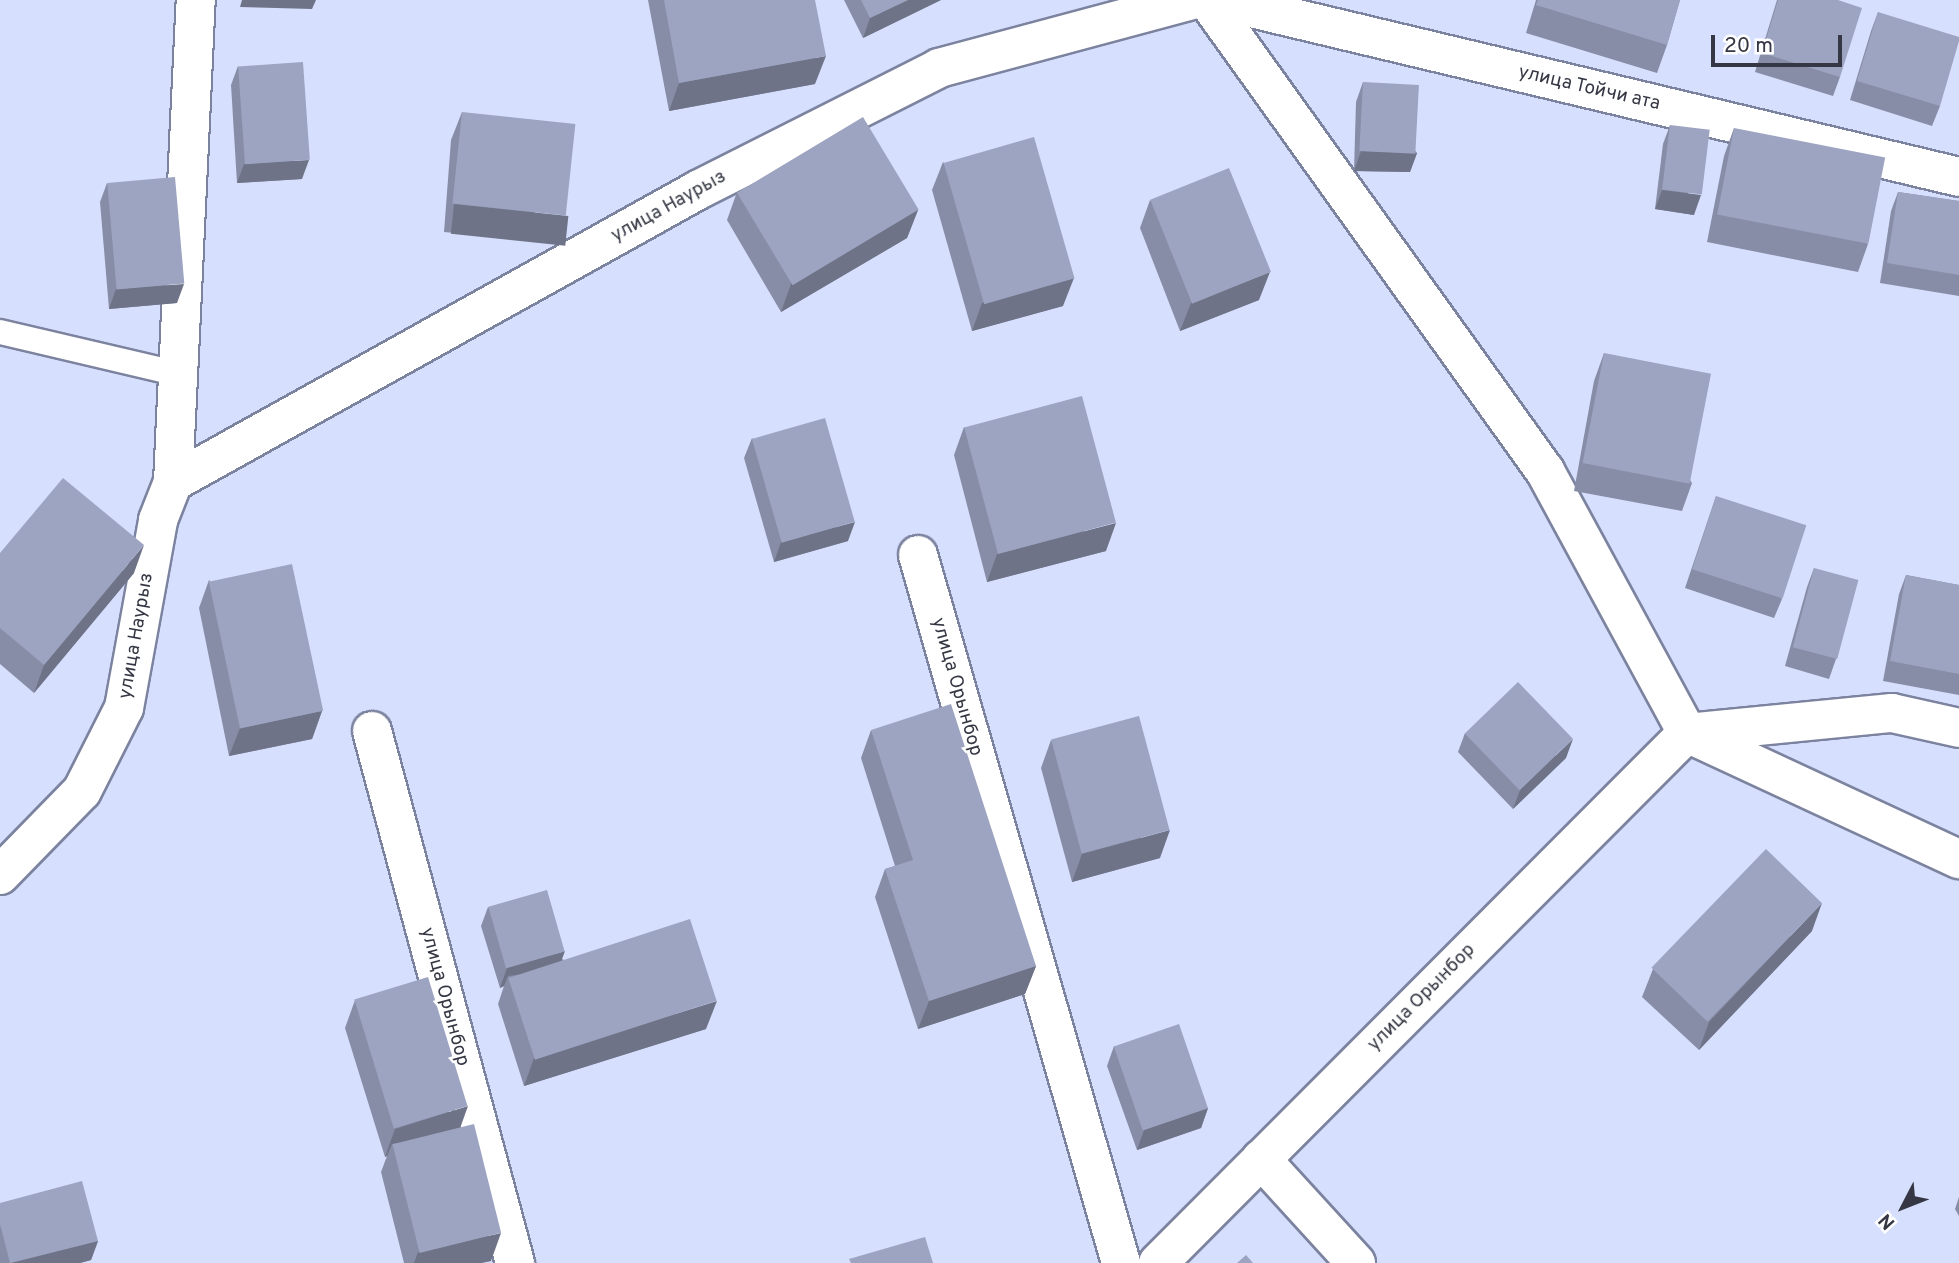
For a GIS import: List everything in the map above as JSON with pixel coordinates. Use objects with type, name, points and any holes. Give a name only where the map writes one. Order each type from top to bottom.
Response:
[{"type":"street","name":"улица Наурыз","points":[[0,876],[82,791],[124,708],[158,520],[173,482],[196,0]]},
{"type":"street","name":"улица Наурыз","points":[[173,482],[698,190],[939,68],[1193,0]]},
{"type":"street","points":[[1207,0],[1545,471],[1686,733],[1959,859]]},
{"type":"street","name":"улица Тойчи ата","points":[[1218,0],[1959,177]]},
{"type":"street","name":"улица Орынбор","points":[[918,555],[1121,1263]]},
{"type":"street","points":[[1686,733],[1892,713],[1959,728]]},
{"type":"street","name":"улица Орынбор","points":[[372,731],[515,1263]]},
{"type":"street","name":"улица Орынбор","points":[[1158,1263],[1686,733]]},
{"type":"street","points":[[1261,1159],[1356,1263]]},
{"type":"lane","points":[[0,332],[179,374]]},
{"type":"building","points":[[664,0],[815,0],[826,56],[679,83]]},
{"type":"building","points":[[861,0],[908,0],[870,18]]},
{"type":"building","points":[[1538,0],[1680,0],[1667,45],[1536,5]]},
{"type":"building","points":[[1778,0],[1838,0],[1862,8],[1840,77],[1762,53]]},
{"type":"building","points":[[1878,12],[1959,37],[1940,106],[1857,81]]},
{"type":"building","points":[[303,62],[310,160],[245,164],[238,67]]},
{"type":"building","points":[[1363,82],[1419,85],[1415,154],[1359,151]]},
{"type":"building","points":[[462,112],[575,124],[566,215],[452,203]]},
{"type":"building","points":[[863,117],[919,210],[793,285],[737,193]]},
{"type":"building","points":[[1670,125],[1710,130],[1702,194],[1662,190]]},
{"type":"building","points":[[1734,128],[1885,157],[1868,244],[1717,214]]},
{"type":"building","points":[[1034,137],[1075,278],[984,304],[944,163]]},
{"type":"building","points":[[1229,168],[1271,272],[1192,304],[1150,200]]},
{"type":"building","points":[[175,177],[184,284],[117,290],[107,183]]},
{"type":"building","points":[[1898,192],[1959,201],[1959,275],[1887,263]]},
{"type":"building","points":[[1604,353],[1711,374],[1690,484],[1583,463]]},
{"type":"building","points":[[1082,396],[1116,523],[998,554],[964,428]]},
{"type":"building","points":[[825,418],[855,522],[782,543],[752,439]]},
{"type":"building","points":[[63,478],[144,545],[44,665],[0,628],[0,553]]},
{"type":"building","points":[[1716,496],[1806,525],[1783,599],[1692,569]]},
{"type":"building","points":[[292,564],[323,711],[240,728],[209,582]]},
{"type":"building","points":[[1814,568],[1858,580],[1837,659],[1793,647]]},
{"type":"building","points":[[1906,575],[1959,585],[1959,674],[1890,661]]},
{"type":"building","points":[[1518,682],[1573,739],[1520,790],[1465,733]]},
{"type":"building","points":[[951,704],[1036,966],[929,1001],[885,869],[913,860],[871,730]]},
{"type":"building","points":[[1139,716],[1170,830],[1082,854],[1051,740]]},
{"type":"building","points":[[1766,849],[1822,903],[1707,1022],[1651,968]]},
{"type":"building","points":[[547,890],[565,952],[506,968],[488,907]]},
{"type":"building","points":[[690,919],[717,1001],[535,1060],[508,978]]},
{"type":"building","points":[[428,977],[467,1106],[394,1129],[354,1000]]},
{"type":"building","points":[[1179,1024],[1208,1108],[1143,1131],[1114,1046]]},
{"type":"building","points":[[474,1124],[501,1233],[420,1253],[392,1144]]},
{"type":"building","points":[[82,1181],[98,1241],[10,1263],[0,1224],[0,1203]]},
{"type":"building","points":[[925,1237],[933,1263],[851,1263],[849,1259]]},
{"type":"building","points":[[1246,1255],[1253,1263],[1237,1263]]}]
